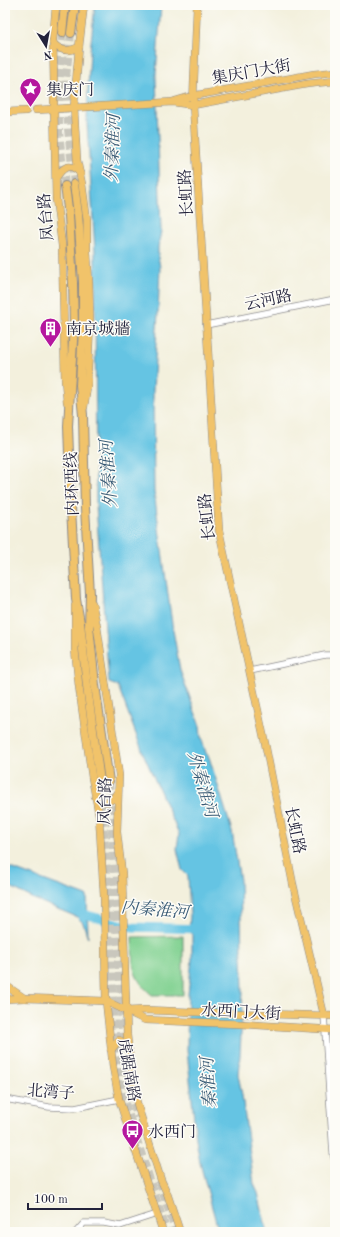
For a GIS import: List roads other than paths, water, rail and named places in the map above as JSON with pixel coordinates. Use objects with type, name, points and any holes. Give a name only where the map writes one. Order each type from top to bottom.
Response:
[{"type":"highway","points":[[62,33],[65,5]]},
{"type":"highway","points":[[71,33],[75,5]]},
{"type":"highway","name":"内环西线","points":[[74,184],[78,214],[83,282],[83,328],[80,385],[90,594],[89,627],[95,685],[109,781]]},
{"type":"highway","name":"内环西线","points":[[65,186],[72,247],[74,324],[68,426],[76,599],[100,781]]},
{"type":"main road","name":"凤台路","points":[[56,5],[53,43],[56,199],[62,246],[65,381],[68,426]]},
{"type":"main road","points":[[82,415],[87,388],[90,325],[87,220],[77,160],[74,107],[84,5]]},
{"type":"main road","name":"长虹路","points":[[197,5],[192,96],[219,530],[267,750],[293,884],[324,1015]]},
{"type":"main road","points":[[53,43],[63,51],[71,51],[79,47]]},
{"type":"main road","name":"集庆门大街","points":[[171,102],[192,96],[314,74],[335,72]]},
{"type":"main road","name":"集庆门大街","points":[[36,110],[171,102],[193,105],[307,84],[335,81]]},
{"type":"main road","points":[[5,112],[26,111]]},
{"type":"main road","points":[[56,178],[65,168],[70,167],[76,169],[80,173]]},
{"type":"main road","name":"凤台路","points":[[90,594],[97,626],[119,775],[117,832],[122,874],[126,1011]]},
{"type":"main road","name":"凤台路","points":[[76,599],[74,623],[76,658],[92,778],[99,815],[104,897],[106,1001]]},
{"type":"main road","points":[[95,796],[99,800],[108,802],[114,799],[119,790]]},
{"type":"main road","points":[[5,985],[24,998]]},
{"type":"main road","points":[[5,999],[24,998],[106,1001],[126,1011]]},
{"type":"main road","name":"虎踞南路","points":[[106,1001],[111,1050],[119,1099],[130,1137],[163,1232]]},
{"type":"main road","name":"水西门大街","points":[[126,1011],[145,1010],[335,1016]]},
{"type":"main road","name":"水西门大街","points":[[126,1011],[145,1020],[335,1030]]},
{"type":"main road","name":"虎踞南路","points":[[126,1011],[126,1034],[133,1087],[161,1180],[180,1232]]},
{"type":"main road","points":[[111,1050],[119,1040],[128,1048]]},
{"type":"street","name":"云河路","points":[[206,325],[335,299]]},
{"type":"street","points":[[250,671],[325,655],[335,655]]},
{"type":"street","points":[[324,1015],[333,1153],[335,1162]]},
{"type":"street","name":"北湾子","points":[[5,1099],[49,1107],[75,1108],[119,1099]]},
{"type":"street","points":[[76,1232],[84,1223],[104,1223],[120,1226],[157,1214]]},
{"type":"water","points":[[95,5],[161,5],[156,75],[161,231],[158,247],[160,267],[153,390],[154,492],[172,624],[180,670],[200,726],[201,737],[206,753],[209,757],[232,831],[240,880],[243,991],[238,1074],[254,1184],[258,1193],[267,1232],[219,1232],[216,1222],[200,1163],[196,1139],[187,1050],[188,994],[192,959],[192,929],[189,929],[190,916],[188,876],[182,870],[177,849],[179,834],[143,753],[118,686],[109,683],[96,506],[95,251],[87,123],[90,51]]},
{"type":"water","points":[[5,866],[87,896],[88,938],[83,923],[77,917],[34,899],[5,884]]},
{"type":"waterway","name":"内秦淮河","points":[[77,908],[87,915],[132,927],[204,929]]},
{"type":"tunnel","points":[[62,33],[59,132],[65,186]]},
{"type":"tunnel","points":[[71,33],[66,77],[68,129],[74,184]]},
{"type":"tunnel","points":[[100,781],[109,898],[114,1025],[122,1094],[167,1232]]},
{"type":"tunnel","points":[[109,781],[122,1028],[129,1090],[138,1117]]},
{"type":"tunnel","points":[[159,1181],[176,1232]]},
{"type":"place","name":"集庆门","points":[[31,108]]},
{"type":"place","name":"南京城牆","points":[[50,348]]},
{"type":"place","name":"水西门","points":[[132,1150]]},
{"type":"water label","name":"外秦淮河","points":[[112,148]]},
{"type":"water label","name":"外秦淮河","points":[[108,474]]},
{"type":"water label","name":"外秦淮河","points":[[203,784]]},
{"type":"water label","name":"秦淮河","points":[[208,1083]]}]
